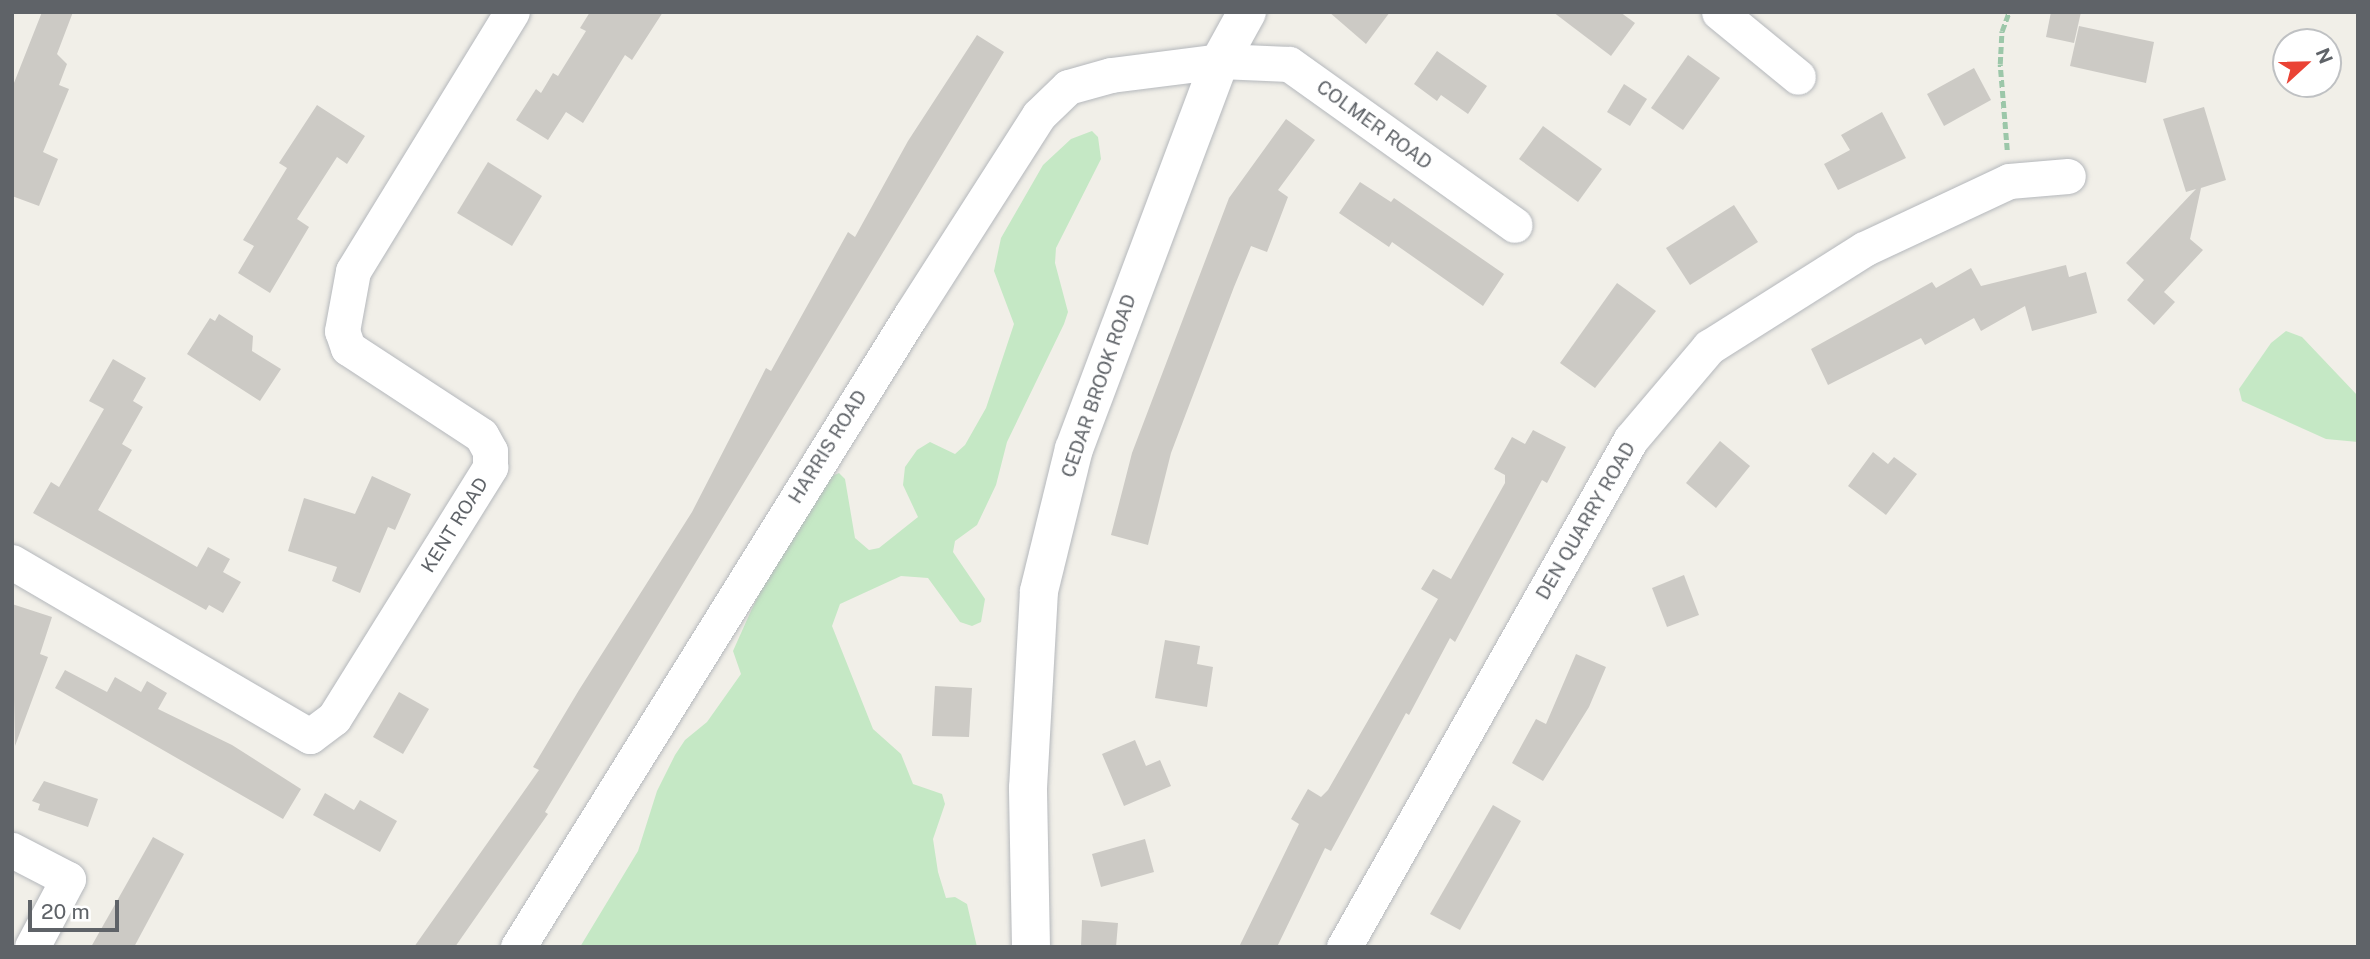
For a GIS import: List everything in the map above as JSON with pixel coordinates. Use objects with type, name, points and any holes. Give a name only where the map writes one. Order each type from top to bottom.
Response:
[{"type":"street","name":"KENT ROAD","points":[[12,562],[310,736],[334,718],[490,467],[490,451],[481,435],[348,348],[342,331],[353,271],[512,12]]},
{"type":"street","name":"CEDAR BROOK ROAD","points":[[1031,947],[1028,788],[1039,591],[1073,449],[1220,61],[1247,12]]},
{"type":"street","points":[[1719,12],[1798,77]]},
{"type":"street","name":"COLMER ROAD","points":[[1220,61],[1289,64],[1514,225]]},
{"type":"street","name":"HARRIS ROAD","points":[[518,947],[691,664],[1039,115],[1068,87],[1090,79],[1220,61]]},
{"type":"street","name":"DEN QUARRY ROAD","points":[[1343,947],[1631,439],[1709,347],[1864,249],[2009,181],[2068,176]]},
{"type":"street","points":[[12,850],[68,879],[32,947]]},
{"type":"path","points":[[2009,12],[2002,31],[2000,64],[2009,181]]},
{"type":"green space","points":[[1092,131],[1098,137],[1101,159],[1056,248],[1055,263],[1068,312],[1064,324],[1007,442],[996,485],[977,525],[955,541],[953,552],[985,599],[981,622],[972,626],[960,622],[928,578],[901,576],[840,604],[832,626],[873,729],[901,754],[913,784],[942,794],[945,804],[933,839],[938,872],[946,898],[955,897],[967,904],[977,947],[580,947],[638,851],[657,791],[675,755],[685,740],[707,722],[741,674],[733,651],[750,613],[782,546],[830,477],[839,473],[845,479],[855,538],[869,550],[879,548],[918,517],[903,485],[905,467],[917,450],[930,442],[955,454],[965,445],[986,408],[1014,324],[994,271],[1001,238],[1043,165],[1071,139]]},
{"type":"green space","points":[[2286,331],[2302,337],[2358,396],[2358,442],[2326,439],[2242,401],[2239,389],[2271,343]]},
{"type":"building","points":[[42,12],[73,12],[57,54],[67,64],[59,85],[69,89],[43,152],[58,159],[39,206],[12,196],[12,88]]},
{"type":"building","points":[[590,12],[663,12],[632,60],[625,55],[583,123],[566,112],[548,140],[516,120],[536,89],[541,93],[553,73],[558,76],[586,31],[580,28]]},
{"type":"building","points":[[1329,12],[1390,12],[1366,44]]},
{"type":"building","points":[[1553,12],[1620,12],[1635,23],[1611,56]]},
{"type":"building","points":[[2051,12],[2081,12],[2074,43],[2046,37]]},
{"type":"building","points":[[2079,26],[2154,42],[2146,83],[2070,66]]},
{"type":"building","points":[[977,35],[1004,52],[545,812],[548,814],[455,947],[414,947],[539,770],[533,767],[692,512],[766,368],[771,371],[848,232],[855,237],[908,141]]},
{"type":"building","points":[[1437,51],[1487,86],[1468,114],[1441,95],[1437,101],[1414,84]]},
{"type":"building","points":[[1688,55],[1720,78],[1683,130],[1651,108]]},
{"type":"building","points":[[1974,68],[1991,100],[1944,126],[1927,94]]},
{"type":"building","points":[[1624,84],[1647,99],[1630,126],[1607,112]]},
{"type":"building","points":[[317,105],[365,136],[347,164],[337,157],[297,219],[309,227],[270,293],[238,273],[254,246],[243,240],[287,168],[279,163]]},
{"type":"building","points":[[2204,107],[2226,180],[2201,188],[2190,239],[2203,250],[2164,292],[2175,302],[2154,325],[2127,300],[2144,280],[2126,263],[2196,189],[2186,192],[2163,119]]},
{"type":"building","points":[[1882,112],[1906,158],[1838,190],[1824,164],[1850,150],[1841,135]]},
{"type":"building","points":[[1286,119],[1315,140],[1278,190],[1288,197],[1267,252],[1251,246],[1234,287],[1171,453],[1148,545],[1111,535],[1132,453],[1229,198]]},
{"type":"building","points":[[1543,126],[1602,169],[1578,202],[1519,159]]},
{"type":"building","points":[[488,162],[542,196],[512,246],[457,213]]},
{"type":"building","points":[[1360,182],[1391,202],[1394,198],[1504,274],[1483,306],[1392,242],[1389,247],[1339,213]]},
{"type":"building","points":[[1734,205],[1758,242],[1690,285],[1666,248]]},
{"type":"building","points":[[2066,265],[2069,277],[2086,272],[2097,313],[2032,331],[2025,306],[1981,331],[1974,318],[1925,345],[1921,338],[1828,385],[1811,349],[1932,282],[1936,288],[1971,268],[1981,286]]},
{"type":"building","points":[[1617,283],[1656,311],[1595,388],[1560,363]]},
{"type":"building","points":[[219,314],[253,336],[252,351],[281,369],[260,401],[187,354],[210,318],[215,321]]},
{"type":"building","points":[[113,359],[146,378],[133,401],[143,407],[122,444],[132,450],[98,510],[197,567],[208,547],[230,559],[223,572],[241,582],[223,613],[209,605],[206,610],[33,513],[51,482],[59,487],[104,409],[89,401]]},
{"type":"building","points":[[1533,430],[1566,447],[1547,483],[1542,480],[1455,642],[1450,638],[1331,851],[1325,848],[1277,947],[1239,947],[1299,824],[1291,819],[1308,789],[1321,797],[1328,790],[1438,599],[1421,589],[1433,569],[1451,579],[1505,483],[1505,475],[1494,469],[1512,437],[1525,444]]},
{"type":"building","points":[[1720,441],[1750,466],[1716,508],[1686,483]]},
{"type":"building","points":[[1873,452],[1888,464],[1894,457],[1917,474],[1886,515],[1848,486]]},
{"type":"building","points":[[372,476],[411,494],[395,530],[388,527],[360,593],[332,581],[337,567],[288,551],[304,498],[355,514]]},
{"type":"building","points":[[1684,575],[1699,615],[1667,627],[1652,588]]},
{"type":"building","points":[[12,604],[52,617],[40,654],[48,657],[15,746]]},
{"type":"building","points":[[1165,640],[1200,646],[1197,664],[1213,667],[1207,707],[1155,698]]},
{"type":"building","points":[[1576,654],[1606,667],[1589,707],[1543,781],[1512,763],[1536,719],[1546,724]]},
{"type":"building","points":[[65,670],[107,692],[115,677],[141,692],[147,681],[167,693],[158,709],[232,745],[301,789],[283,819],[55,688]]},
{"type":"building","points":[[935,686],[972,688],[969,737],[932,736]]},
{"type":"building","points":[[399,692],[429,709],[403,754],[373,737]]},
{"type":"building","points":[[1135,740],[1146,766],[1160,760],[1171,786],[1124,806],[1102,754]]},
{"type":"building","points":[[44,781],[98,799],[88,827],[38,810],[40,804],[32,801]]},
{"type":"building","points":[[325,793],[354,810],[360,800],[397,821],[380,852],[313,815]]},
{"type":"building","points":[[1493,805],[1521,821],[1460,930],[1430,914]]},
{"type":"building","points":[[153,837],[184,854],[134,947],[91,947]]},
{"type":"building","points":[[1145,839],[1154,872],[1101,887],[1092,854]]},
{"type":"building","points":[[1082,920],[1118,923],[1116,947],[1081,947]]}]
